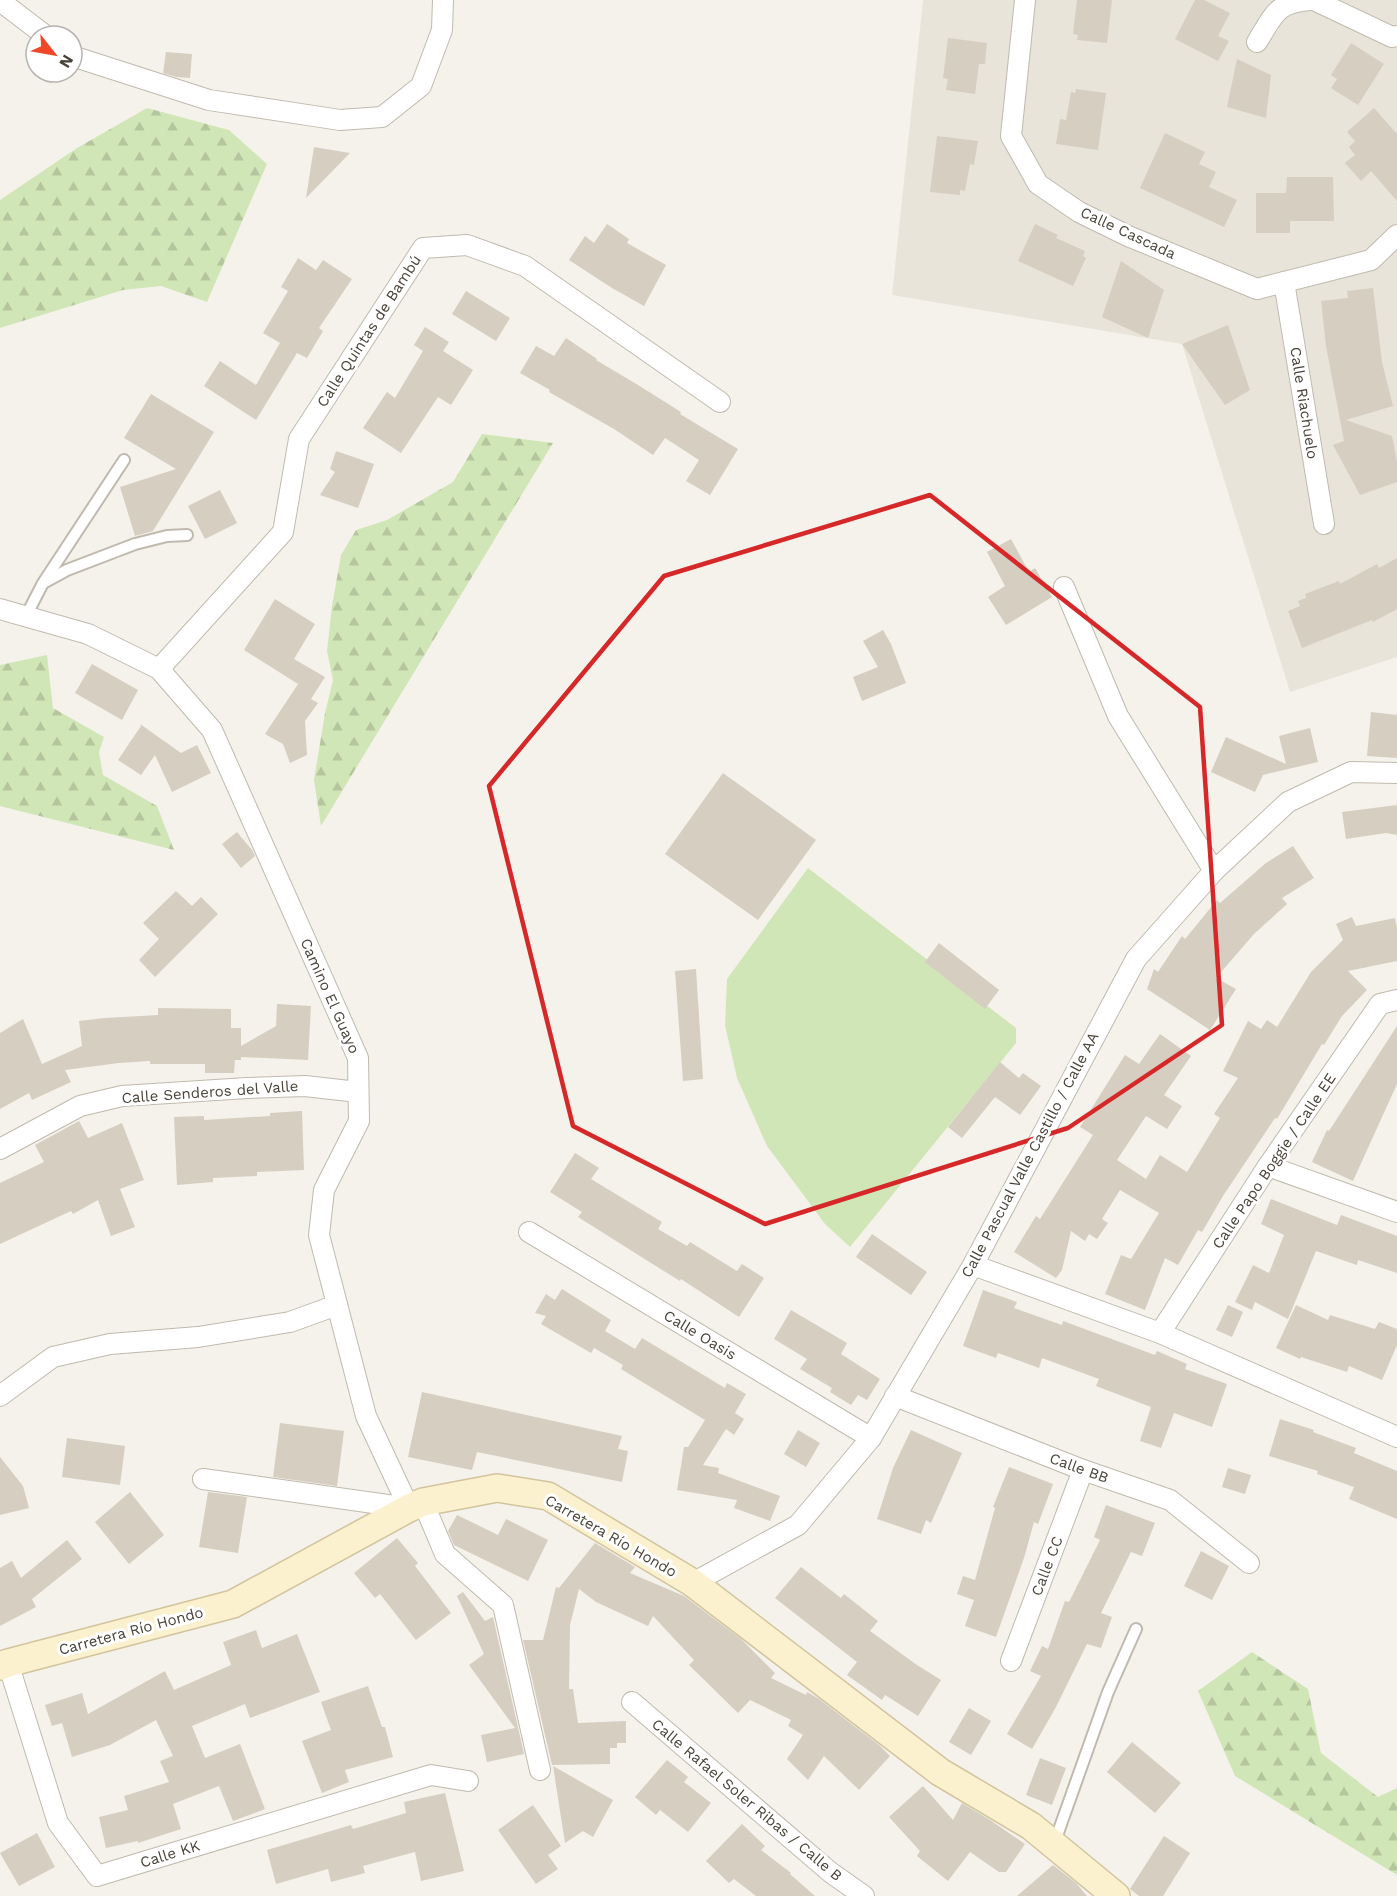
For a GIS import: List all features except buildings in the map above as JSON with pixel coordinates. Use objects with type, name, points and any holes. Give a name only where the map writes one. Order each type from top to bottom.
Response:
[{"type":"street","points":[[84,60],[209,100],[340,120],[382,117],[421,86],[442,30],[443,0]]},
{"type":"street","name":"Calle Cascada","points":[[1025,0],[1011,136],[1038,184],[1079,212],[1128,236],[1257,289],[1371,260],[1397,236]]},
{"type":"street","points":[[1257,42],[1277,10],[1294,1],[1312,0],[1392,37],[1397,36]]},
{"type":"street","points":[[0,2],[30,24]]},
{"type":"street","name":"Calle Quintas de Bambú","points":[[159,669],[283,532],[299,439],[423,248],[467,244],[525,267],[720,402]]},
{"type":"street","name":"Calle Riachuelo","points":[[1284,282],[1324,524]]},
{"type":"street","points":[[1064,587],[1118,716],[1214,871]]},
{"type":"street","name":"Camino El Guayo","points":[[0,609],[88,634],[159,669],[212,730],[358,1058],[359,1120],[324,1190],[319,1235],[366,1416],[445,1554],[503,1605],[540,1770]]},
{"type":"street","name":"Calle Pascual Valle Castillo / Calle AA","points":[[693,1583],[798,1525],[871,1438],[973,1264],[1136,959],[1214,871],[1288,802],[1351,772],[1397,773]]},
{"type":"street","name":"Calle Papo Boggie / Calle EE","points":[[1160,1333],[1268,1166],[1380,1005],[1397,1000]]},
{"type":"street","name":"Calle Senderos del Valle","points":[[0,1149],[80,1106],[122,1096],[305,1086],[358,1092]]},
{"type":"street","points":[[1268,1166],[1397,1212]]},
{"type":"street","name":"Calle Oasis","points":[[529,1232],[871,1438]]},
{"type":"street","points":[[973,1264],[1160,1333],[1397,1437]]},
{"type":"street","points":[[0,1396],[53,1357],[110,1344],[198,1337],[290,1322],[338,1305]]},
{"type":"street","name":"Calle BB","points":[[895,1396],[1083,1470],[1170,1500],[1248,1563]]},
{"type":"street","name":"Calle CC","points":[[1011,1661],[1083,1470]]},
{"type":"street","points":[[203,1479],[416,1505]]},
{"type":"street","name":"Carretera Río Hondo","points":[[4,1665],[233,1604],[416,1505],[497,1488],[548,1496],[693,1583],[940,1772],[1031,1826],[1116,1896]]},
{"type":"street","name":"Calle KK","points":[[4,1665],[58,1823],[97,1876],[431,1775],[468,1780]]},
{"type":"street","name":"Calle Rafael Soler Ribas / Calle B","points":[[632,1702],[830,1872],[864,1896]]},
{"type":"lane","points":[[26,616],[43,583],[124,460]]},
{"type":"lane","points":[[43,583],[67,570],[135,544],[167,536],[187,535]]},
{"type":"lane","points":[[1054,1845],[1108,1692],[1136,1629]]},
{"type":"highlighted area","points":[[930,495],[1200,707],[1222,1025],[1068,1128],[765,1224],[573,1126],[489,786],[664,576]]},
{"type":"shaded area","points":[[923,0],[1397,0],[1397,657],[1290,692],[1182,344],[892,295]]},
{"type":"green space","points":[[147,108],[229,130],[267,164],[207,302],[161,286],[123,290],[0,328],[0,200],[77,148]]},
{"type":"green space","points":[[482,434],[553,443],[321,826],[314,780],[333,680],[327,651],[341,555],[356,530],[387,520],[453,482]]},
{"type":"green space","points":[[47,655],[53,708],[104,737],[99,752],[103,775],[157,806],[174,850],[0,806],[0,665]]},
{"type":"green space","points":[[808,868],[1016,1028],[1016,1043],[850,1247],[825,1224],[767,1146],[737,1078],[725,1025],[727,979]]},
{"type":"green space","points":[[1252,1652],[1308,1689],[1321,1753],[1378,1797],[1397,1788],[1397,1875],[1235,1776],[1198,1691]]}]
